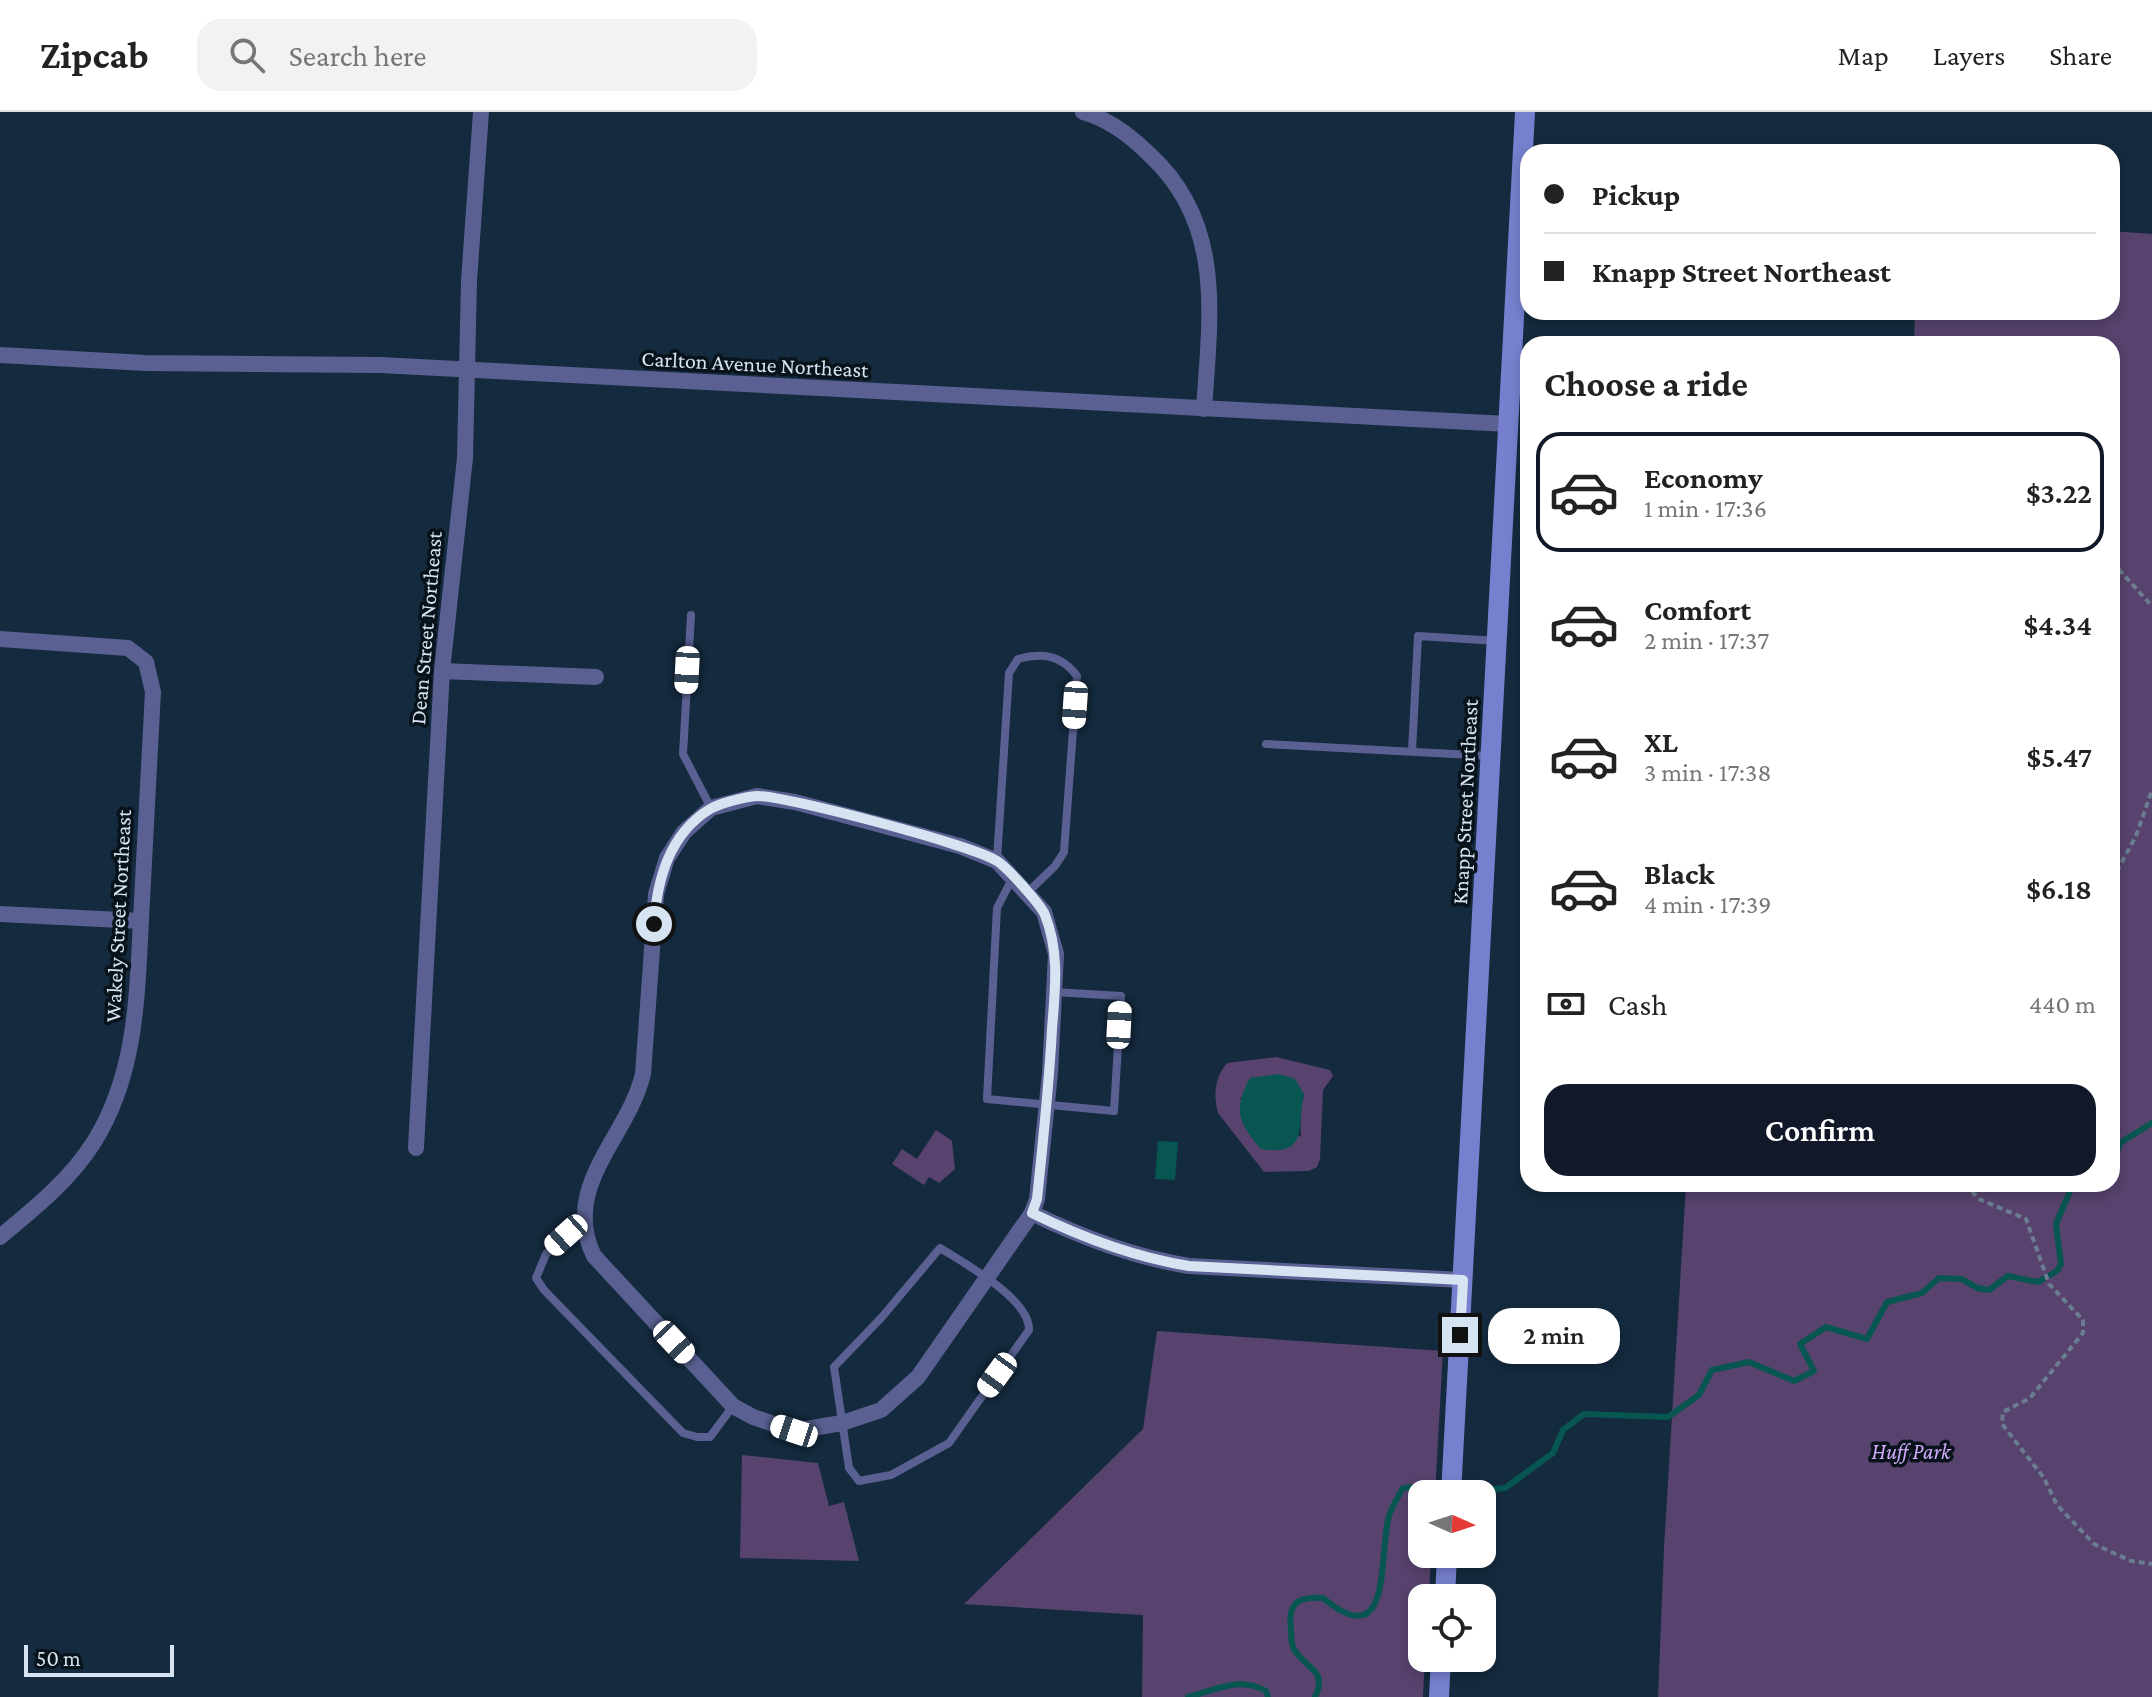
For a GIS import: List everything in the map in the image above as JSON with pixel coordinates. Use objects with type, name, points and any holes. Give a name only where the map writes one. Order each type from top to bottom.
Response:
[{"type":"main road","name":"Knapp Street Northeast","points":[[1524,144],[1525,112]]},
{"type":"main road","name":"Knapp Street Northeast","points":[[1452,1480],[1508,424],[1520,361]]},
{"type":"main road","points":[[1439,1697],[1440,1672]]},
{"type":"street","name":"Dean Street Northeast","points":[[416,1148],[442,671],[465,458],[469,281],[481,112]]},
{"type":"street","points":[[1083,112],[1101,117],[1137,142],[1164,168],[1189,202],[1205,250],[1211,301],[1204,409]]},
{"type":"street","name":"Carlton Avenue Northeast","points":[[0,355],[145,363],[380,365],[1508,424]]},
{"type":"street","name":"Wakely Street Northeast","points":[[0,639],[121,646],[136,652],[150,671],[153,692],[137,1014],[116,1100],[95,1142],[68,1177],[0,1237]]},
{"type":"street","points":[[442,671],[596,677]]},
{"type":"street","points":[[757,796],[795,802],[960,846],[997,861],[1044,912],[1056,954],[1046,1106],[1037,1199],[1032,1213],[918,1377],[881,1410],[842,1423],[794,1431],[753,1417],[733,1406],[594,1256],[585,1237],[590,1187],[598,1161],[626,1120],[638,1096],[643,1074],[656,894],[667,858],[684,832],[711,808],[757,796]]},
{"type":"street","points":[[0,914],[141,921]]},
{"type":"street","points":[[1032,1213],[1085,1239],[1156,1261],[1189,1266],[1463,1280]]},
{"type":"lane","points":[[691,615],[683,754],[711,808]]},
{"type":"lane","points":[[1412,751],[1418,636],[1498,641]]},
{"type":"lane","points":[[997,861],[1009,673],[1018,659],[1044,655],[1069,665],[1077,676],[1075,708],[1064,852],[1055,866],[1027,893]]},
{"type":"lane","points":[[1266,744],[1491,756]]},
{"type":"lane","points":[[1013,878],[997,908],[987,1099],[1114,1111],[1121,996],[1054,992]]},
{"type":"lane","points":[[586,1217],[546,1254],[536,1278],[544,1290],[683,1433],[710,1437],[733,1406]]},
{"type":"lane","points":[[940,1248],[987,1278],[1024,1310],[1029,1330],[949,1443],[891,1475],[859,1481],[849,1468],[834,1367],[882,1317],[940,1248]]},
{"type":"path","points":[[2120,571],[2152,606]]},
{"type":"path","points":[[2120,865],[2136,836],[2152,790]]},
{"type":"path","points":[[1972,1192],[1979,1199],[2026,1219],[2049,1284],[2083,1320],[2083,1333],[2030,1398],[2003,1412],[2002,1424],[2044,1478],[2057,1505],[2094,1544],[2131,1561],[2152,1564]]},
{"type":"green space","name":"Huff Park","points":[[2120,232],[2152,234],[2152,1697],[1658,1697],[1686,1192],[2120,1192],[2120,336],[1914,336],[1915,320],[2120,320]]},
{"type":"green space","points":[[1276,1057],[1330,1070],[1333,1076],[1323,1090],[1317,1167],[1309,1171],[1264,1172],[1218,1113],[1216,1086],[1227,1063]],"holes":[[[1304,1095],[1300,1113],[1301,1137],[1239,1098]]]},
{"type":"green space","points":[[936,1130],[952,1141],[955,1169],[939,1183],[929,1177],[924,1185],[892,1164],[902,1149],[917,1159]]},
{"type":"green space","points":[[1157,1331],[1443,1351],[1436,1480],[1408,1480],[1408,1568],[1430,1568],[1430,1584],[1408,1584],[1408,1672],[1424,1672],[1423,1697],[1142,1697],[1143,1615],[964,1604],[1143,1429]]},
{"type":"green space","points":[[742,1455],[818,1463],[829,1506],[844,1502],[859,1561],[740,1558]]},
{"type":"shaded area","points":[[1279,1074],[1295,1079],[1304,1094],[1298,1137],[1287,1148],[1261,1149],[1243,1123],[1241,1099],[1250,1078]]},
{"type":"shaded area","points":[[1158,1141],[1178,1142],[1175,1180],[1155,1179]]},
{"type":"waterway","points":[[2120,1143],[2152,1123]]},
{"type":"waterway","points":[[1496,1489],[1505,1488],[1553,1453],[1563,1430],[1584,1414],[1668,1417],[1699,1395],[1712,1370],[1749,1362],[1794,1381],[1814,1371],[1800,1344],[1826,1327],[1867,1339],[1887,1302],[1922,1293],[1939,1278],[1962,1279],[1977,1288],[1989,1290],[2008,1276],[2038,1282],[2057,1271],[2061,1264],[2056,1224],[2070,1192]]},
{"type":"waterway","points":[[1315,1697],[1318,1676],[1292,1644],[1292,1608],[1300,1601],[1313,1598],[1323,1598],[1346,1613],[1362,1615],[1372,1608],[1382,1574],[1390,1512],[1403,1488],[1408,1488]]},
{"type":"waterway","points":[[1188,1697],[1237,1684],[1266,1691],[1268,1697]]},
{"type":"route","points":[[654,924],[656,894],[667,858],[684,832],[711,808],[757,796],[795,802],[960,846],[997,861],[1044,912],[1056,954],[1050,1073],[1037,1199],[1032,1213],[1085,1239],[1156,1261],[1224,1270],[1463,1280],[1460,1335]]}]
